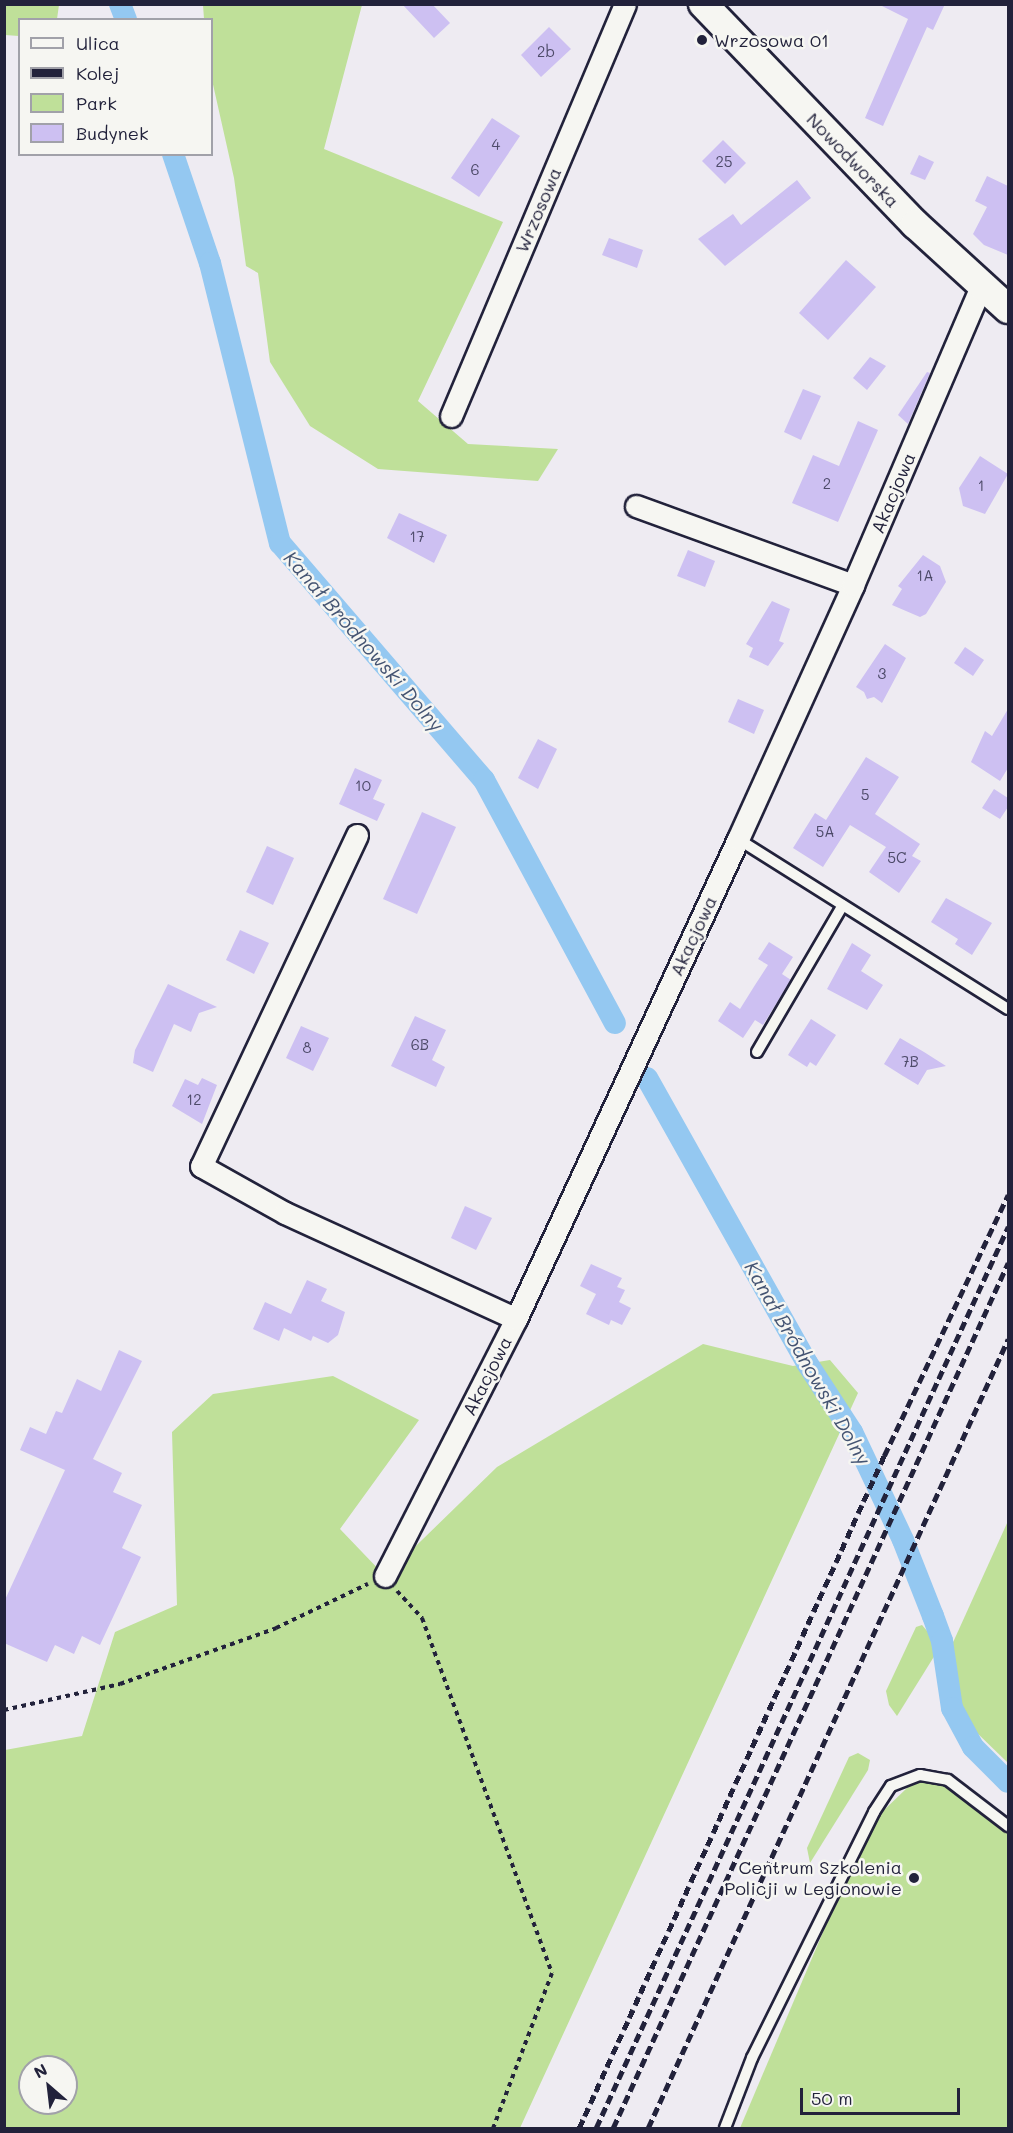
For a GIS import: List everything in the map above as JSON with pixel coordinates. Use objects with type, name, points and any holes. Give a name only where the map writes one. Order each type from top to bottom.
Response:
[{"type":"main road","name":"Nowodworska","points":[[703,4],[915,224],[1008,309]]},
{"type":"street","name":"Wrzosowa","points":[[451,416],[625,4]]},
{"type":"street","name":"Akacjowa","points":[[385,1576],[516,1319],[738,839],[853,585],[981,286]]},
{"type":"street","points":[[636,506],[853,585]]},
{"type":"street","points":[[357,835],[201,1166],[285,1213],[516,1319]]},
{"type":"lane","points":[[738,839],[1008,1009]]},
{"type":"lane","points":[[757,1052],[843,905]]},
{"type":"lane","points":[[725,2128],[753,2058],[874,1812],[891,1786],[920,1775],[948,1779],[1008,1826]]},
{"type":"path","points":[[4,1710],[120,1684],[276,1628],[385,1576],[422,1618],[552,1973],[493,2128]]},
{"type":"green space","points":[[5,4],[59,5],[57,18],[18,18],[18,36],[5,35]]},
{"type":"green space","points":[[203,5],[362,5],[324,149],[503,222],[418,401],[468,444],[558,449],[538,481],[378,469],[310,426],[270,362],[258,273],[246,266],[234,178],[213,84],[213,18],[204,18]]},
{"type":"green space","points":[[703,1344],[793,1366],[830,1360],[858,1393],[520,2128],[5,2128],[5,1750],[82,1736],[115,1632],[177,1605],[172,1432],[213,1394],[333,1376],[419,1420],[340,1529],[385,1576],[497,1467]]},
{"type":"green space","points":[[1008,1521],[1008,1763],[973,1729],[964,1714],[950,1649]]},
{"type":"green space","points":[[922,1625],[934,1639],[935,1655],[897,1716],[889,1705],[886,1691],[916,1627]]},
{"type":"green space","points":[[858,1753],[870,1760],[868,1770],[810,1863],[807,1848],[849,1757]]},
{"type":"green space","name":"Centrum Szkolenia Policji w Legionowie","points":[[926,1780],[939,1781],[1008,1833],[1008,2128],[740,2128],[826,1925],[881,1813],[908,1787]]},
{"type":"building","points":[[402,4],[432,4],[450,23],[434,38]]},
{"type":"building","points":[[878,4],[945,4],[933,30],[927,27],[883,126],[865,118],[908,19]]},
{"type":"building","points":[[549,27],[571,49],[541,77],[521,55]]},
{"type":"building","points":[[492,118],[520,136],[479,197],[451,178]]},
{"type":"building","points":[[723,140],[746,163],[725,184],[702,161]]},
{"type":"building","points":[[919,155],[934,162],[925,180],[910,174]]},
{"type":"building","points":[[987,176],[1008,186],[1008,255],[984,245],[973,234],[987,207],[975,201]]},
{"type":"building","points":[[797,180],[811,198],[725,266],[698,239],[733,214],[741,225]]},
{"type":"building","points":[[609,238],[643,250],[637,268],[602,255]]},
{"type":"building","points":[[846,260],[876,287],[828,340],[799,313]]},
{"type":"building","points":[[870,357],[886,366],[867,390],[853,378]]},
{"type":"building","points":[[927,372],[930,373],[908,424],[898,415]]},
{"type":"building","points":[[803,389],[821,396],[801,440],[784,432]]},
{"type":"building","points":[[858,421],[878,430],[838,522],[792,503],[813,455],[839,466]]},
{"type":"building","points":[[980,456],[1008,474],[985,514],[963,506],[959,488]]},
{"type":"building","points":[[399,513],[447,535],[434,563],[387,538]]},
{"type":"building","points":[[688,550],[715,561],[705,587],[677,576]]},
{"type":"building","points":[[923,555],[940,566],[946,582],[926,614],[920,617],[892,605],[902,589],[898,586]]},
{"type":"building","points":[[772,601],[790,609],[779,641],[784,643],[768,666],[749,657],[753,648],[746,644]]},
{"type":"building","points":[[885,644],[906,658],[882,703],[874,697],[867,699],[864,692],[856,687]]},
{"type":"building","points":[[965,647],[984,660],[973,676],[954,663]]},
{"type":"building","points":[[738,699],[764,710],[754,734],[728,722]]},
{"type":"building","points":[[1008,709],[1008,768],[1000,781],[971,762],[985,731],[992,736]]},
{"type":"building","points":[[538,739],[557,749],[538,789],[518,778]]},
{"type":"building","points":[[866,757],[899,777],[875,814],[920,844],[912,856],[921,861],[899,893],[869,872],[886,847],[850,825],[823,867],[793,848],[815,813],[826,820]]},
{"type":"building","points":[[355,768],[382,780],[373,799],[385,804],[377,821],[339,804]]},
{"type":"building","points":[[994,789],[1008,798],[1008,807],[1000,819],[982,808]]},
{"type":"building","points":[[422,812],[456,827],[417,914],[383,899]]},
{"type":"building","points":[[267,846],[294,858],[273,905],[246,892]]},
{"type":"building","points":[[946,898],[992,923],[972,955],[955,944],[958,939],[931,922]]},
{"type":"building","points":[[240,930],[269,943],[254,974],[226,960]]},
{"type":"building","points":[[769,942],[793,957],[782,974],[791,980],[763,1025],[755,1020],[743,1038],[718,1021],[730,1002],[740,1009],[768,965],[758,959]]},
{"type":"building","points":[[852,943],[871,955],[861,971],[883,985],[867,1010],[827,989]]},
{"type":"building","points":[[168,984],[217,1007],[199,1013],[191,1032],[174,1024],[153,1072],[133,1063],[135,1050]]},
{"type":"building","points":[[415,1016],[446,1030],[432,1060],[445,1067],[436,1087],[391,1066]]},
{"type":"building","points":[[811,1019],[836,1035],[816,1066],[810,1062],[807,1067],[788,1055]]},
{"type":"building","points":[[301,1026],[329,1038],[313,1071],[286,1058]]},
{"type":"building","points":[[900,1038],[946,1066],[927,1070],[918,1085],[903,1076],[884,1064]]},
{"type":"building","points":[[202,1078],[217,1085],[202,1124],[172,1106],[185,1079],[198,1085]]},
{"type":"building","points":[[465,1206],[492,1218],[476,1250],[451,1238]]},
{"type":"building","points":[[591,1264],[622,1278],[617,1287],[625,1290],[619,1302],[631,1308],[622,1325],[611,1320],[609,1325],[586,1314],[596,1294],[580,1286]]},
{"type":"building","points":[[307,1280],[327,1289],[321,1301],[345,1312],[338,1335],[328,1343],[313,1336],[311,1341],[284,1328],[279,1341],[253,1329],[265,1302],[291,1314]]},
{"type":"building","points":[[119,1350],[142,1361],[93,1459],[122,1473],[113,1492],[142,1505],[122,1548],[141,1557],[100,1645],[82,1636],[74,1654],[55,1645],[47,1662],[4,1643],[4,1602],[65,1470],[20,1450],[30,1427],[46,1434],[56,1411],[62,1413],[77,1379],[101,1391]]},
{"type":"waterway","name":"Kanał Bródnowski Dolny","points":[[120,4],[125,18]]},
{"type":"waterway","name":"Kanał Bródnowski Dolny","points":[[174,156],[210,263],[280,543],[484,780],[615,1023]]},
{"type":"waterway","name":"Kanał Bródnowski Dolny","points":[[647,1078],[807,1363],[852,1432],[903,1540],[933,1616],[942,1641],[952,1708],[973,1747],[1008,1782]]},
{"type":"railway","points":[[579,2128],[884,1456],[1008,1195]]},
{"type":"railway","points":[[596,2128],[1008,1227]]},
{"type":"railway","points":[[613,2128],[1008,1263]]},
{"type":"railway","points":[[648,2128],[1008,1339]]},
{"type":"place","name":"Wrzosowa 01","points":[[702,40]]},
{"type":"place","name":"Centrum Szkolenia Policji w Legionowie","points":[[914,1878]]}]
